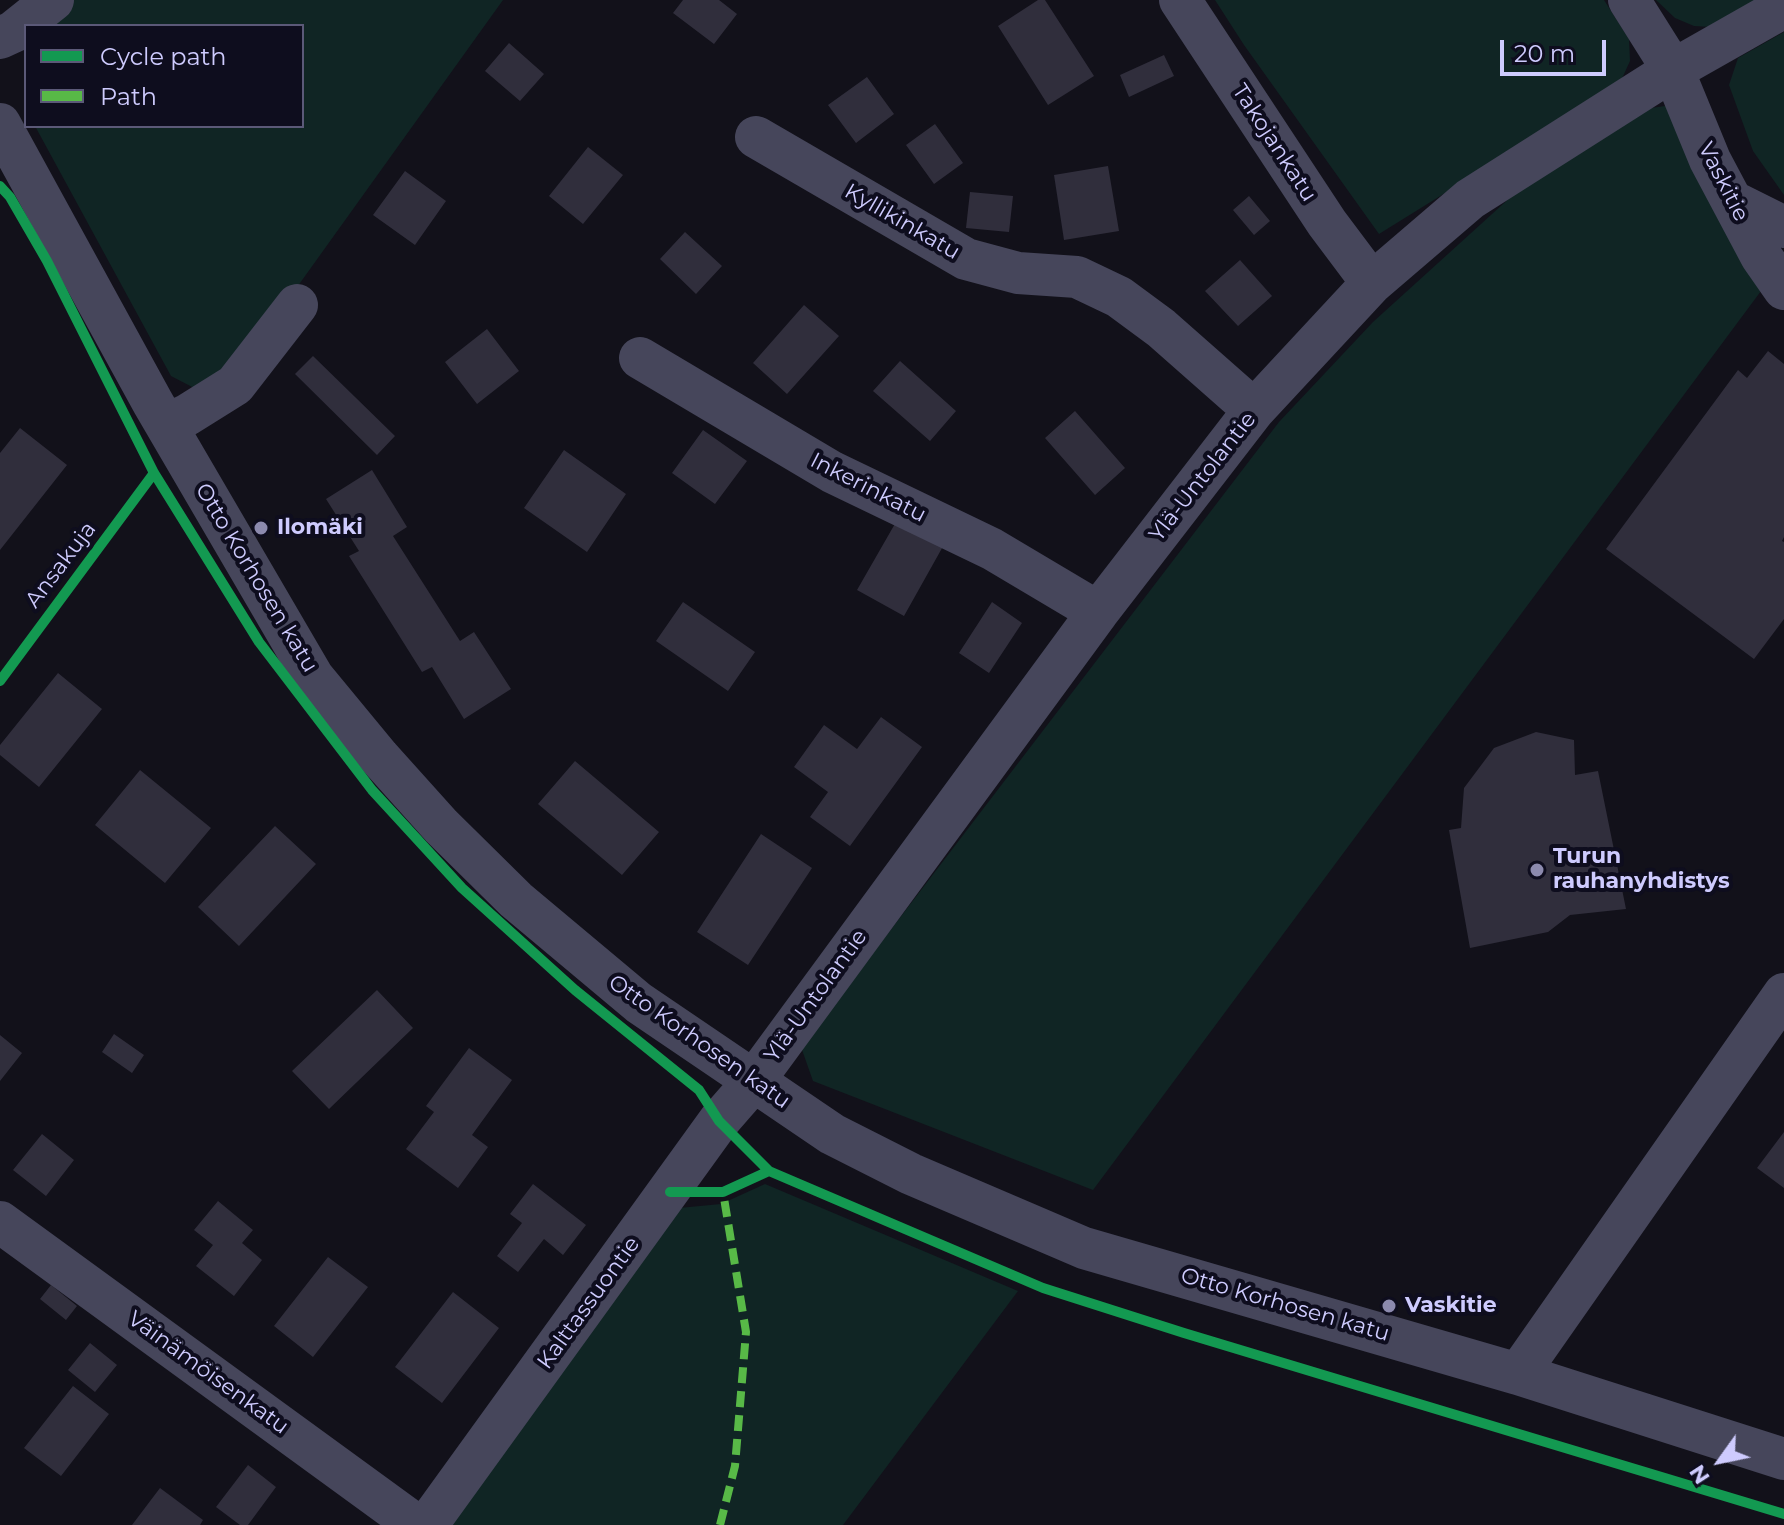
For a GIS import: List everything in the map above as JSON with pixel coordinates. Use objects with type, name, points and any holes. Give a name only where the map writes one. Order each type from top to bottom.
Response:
[{"type":"street","points":[[0,38],[13,32],[53,0]]},
{"type":"street","name":"Takojankatu","points":[[1180,0],[1327,223],[1372,283]]},
{"type":"street","name":"Vaskitie","points":[[1629,0],[1673,70],[1710,160],[1761,256],[1784,289]]},
{"type":"street","name":"Ylä-Untolantie","points":[[753,1082],[1098,612],[1254,410],[1372,283],[1470,199],[1673,70],[1784,7]]},
{"type":"street","name":"Otto Korhosen katu","points":[[0,124],[166,425],[313,677],[441,826],[516,900],[639,1003],[832,1134],[911,1174],[1084,1248],[1518,1374],[1784,1459]]},
{"type":"street","name":"Kyllikinkatu","points":[[756,137],[966,259],[1018,273],[1077,277],[1119,297],[1161,328],[1254,410]]},
{"type":"street","points":[[1732,201],[1784,227]]},
{"type":"street","points":[[166,425],[235,385],[297,305]]},
{"type":"street","name":"Inkerinkatu","points":[[640,358],[832,472],[992,549],[1098,612]]},
{"type":"street","points":[[1518,1374],[1784,994]]},
{"type":"street","name":"Kalttassuontie","points":[[427,1525],[719,1121],[753,1082]]},
{"type":"street","name":"Väinämöisenkatu","points":[[0,1222],[416,1525]]},
{"type":"green space","points":[[65,0],[503,0],[290,297],[219,384],[198,390],[171,376],[36,128],[304,128],[304,24],[43,24]]},
{"type":"green space","points":[[1215,0],[1604,0],[1629,39],[1630,61],[1619,85],[1379,234]]},
{"type":"green space","points":[[1656,0],[1768,0],[1711,27],[1694,26],[1675,18]]},
{"type":"green space","points":[[1784,32],[1784,195],[1753,151],[1729,85],[1738,58]]},
{"type":"green space","points":[[1672,105],[1764,287],[1093,1190],[813,1081],[801,1047],[1279,422],[1373,322],[1535,175],[1637,110]]},
{"type":"green space","points":[[765,1184],[1018,1291],[843,1525],[447,1525],[679,1208],[721,1204]]},
{"type":"building","points":[[683,0],[719,0],[737,14],[714,44],[673,13]]},
{"type":"building","points":[[1038,0],[1045,0],[1094,76],[1048,105],[998,26]]},
{"type":"building","points":[[509,43],[544,74],[520,101],[485,71]]},
{"type":"building","points":[[1164,55],[1174,76],[1129,97],[1120,75]]},
{"type":"building","points":[[867,77],[894,114],[856,143],[828,105]]},
{"type":"building","points":[[935,124],[963,163],[934,184],[906,145]]},
{"type":"building","points":[[588,147],[623,175],[583,224],[549,196]]},
{"type":"building","points":[[1108,166],[1119,231],[1064,240],[1054,175]]},
{"type":"building","points":[[405,171],[446,201],[415,245],[373,215]]},
{"type":"building","points":[[970,192],[1013,196],[1009,232],[966,228]]},
{"type":"building","points":[[1249,196],[1270,221],[1254,235],[1233,210]]},
{"type":"building","points":[[685,232],[722,266],[696,294],[660,259]]},
{"type":"building","points":[[1240,260],[1272,296],[1238,326],[1205,291]]},
{"type":"building","points":[[804,305],[839,336],[787,394],[753,363]]},
{"type":"building","points":[[487,329],[519,371],[477,404],[445,362]]},
{"type":"building","points":[[1768,351],[1784,364],[1784,619],[1754,659],[1606,549],[1738,370],[1747,378]]},
{"type":"building","points":[[313,356],[395,436],[377,455],[295,374]]},
{"type":"building","points":[[900,361],[956,411],[930,441],[873,391]]},
{"type":"building","points":[[1075,411],[1125,468],[1095,495],[1045,438]]},
{"type":"building","points":[[20,428],[67,465],[0,550],[0,453]]},
{"type":"building","points":[[703,430],[747,461],[715,504],[672,473]]},
{"type":"building","points":[[564,450],[626,494],[587,552],[524,508]]},
{"type":"building","points":[[372,470],[407,527],[393,536],[460,641],[474,632],[511,689],[464,719],[432,667],[422,672],[349,556],[359,551],[326,499]]},
{"type":"building","points":[[900,515],[946,541],[904,616],[857,590]]},
{"type":"building","points":[[683,602],[755,652],[728,691],[656,641]]},
{"type":"building","points":[[992,602],[1022,623],[989,673],[959,653]]},
{"type":"building","points":[[58,673],[102,709],[39,787],[0,755],[0,745]]},
{"type":"building","points":[[881,717],[922,747],[850,846],[810,817],[828,792],[794,767],[824,725],[857,749]]},
{"type":"building","name":"Turun rauhanyhdistys","points":[[1536,732],[1574,740],[1575,775],[1598,771],[1626,909],[1570,915],[1548,932],[1470,948],[1449,830],[1461,828],[1464,788],[1494,748]]},
{"type":"building","points":[[575,761],[659,832],[622,875],[538,804]]},
{"type":"building","points":[[140,770],[211,828],[165,883],[95,825]]},
{"type":"building","points":[[275,826],[316,864],[239,946],[198,907]]},
{"type":"building","points":[[761,834],[812,868],[748,965],[697,932]]},
{"type":"building","points":[[377,990],[413,1028],[329,1109],[292,1071]]},
{"type":"building","points":[[114,1034],[144,1055],[132,1073],[102,1052]]},
{"type":"building","points":[[0,1035],[22,1053],[0,1081]]},
{"type":"building","points":[[469,1048],[512,1080],[472,1135],[488,1147],[458,1188],[406,1149],[434,1112],[426,1106]]},
{"type":"building","points":[[1784,1132],[1784,1188],[1757,1168]]},
{"type":"building","points":[[42,1134],[74,1160],[46,1196],[13,1170]]},
{"type":"building","points":[[533,1184],[586,1225],[563,1255],[544,1239],[518,1272],[497,1256],[522,1223],[510,1214]]},
{"type":"building","points":[[218,1201],[253,1230],[242,1243],[262,1260],[234,1296],[196,1266],[213,1245],[194,1230]]},
{"type":"building","points":[[328,1257],[368,1287],[313,1357],[274,1326]]},
{"type":"building","points":[[51,1285],[77,1306],[66,1320],[40,1299]]},
{"type":"building","points":[[453,1292],[499,1328],[442,1403],[395,1367]]},
{"type":"building","points":[[90,1343],[117,1365],[95,1392],[68,1370]]},
{"type":"building","points":[[73,1386],[109,1414],[61,1476],[24,1448]]},
{"type":"building","points":[[248,1465],[276,1487],[248,1525],[240,1525],[216,1507]]},
{"type":"building","points":[[160,1488],[203,1520],[200,1525],[132,1525]]},
{"type":"marked path","points":[[720,1525],[735,1466],[746,1332],[723,1192]]},
{"type":"cycle path","points":[[0,186],[10,197],[47,261],[154,473],[259,642],[372,790],[462,888],[575,990],[699,1090],[719,1121],[769,1171],[1043,1288],[1784,1514]]},
{"type":"cycle path","name":"Ansakuja","points":[[0,681],[154,473]]},
{"type":"cycle path","points":[[670,1192],[723,1192],[769,1171]]},
{"type":"place","name":"Ilomäki","points":[[261,528]]},
{"type":"place","name":"Turun rauhanyhdistys","points":[[1537,870]]},
{"type":"place","name":"Vaskitie","points":[[1389,1306]]}]
